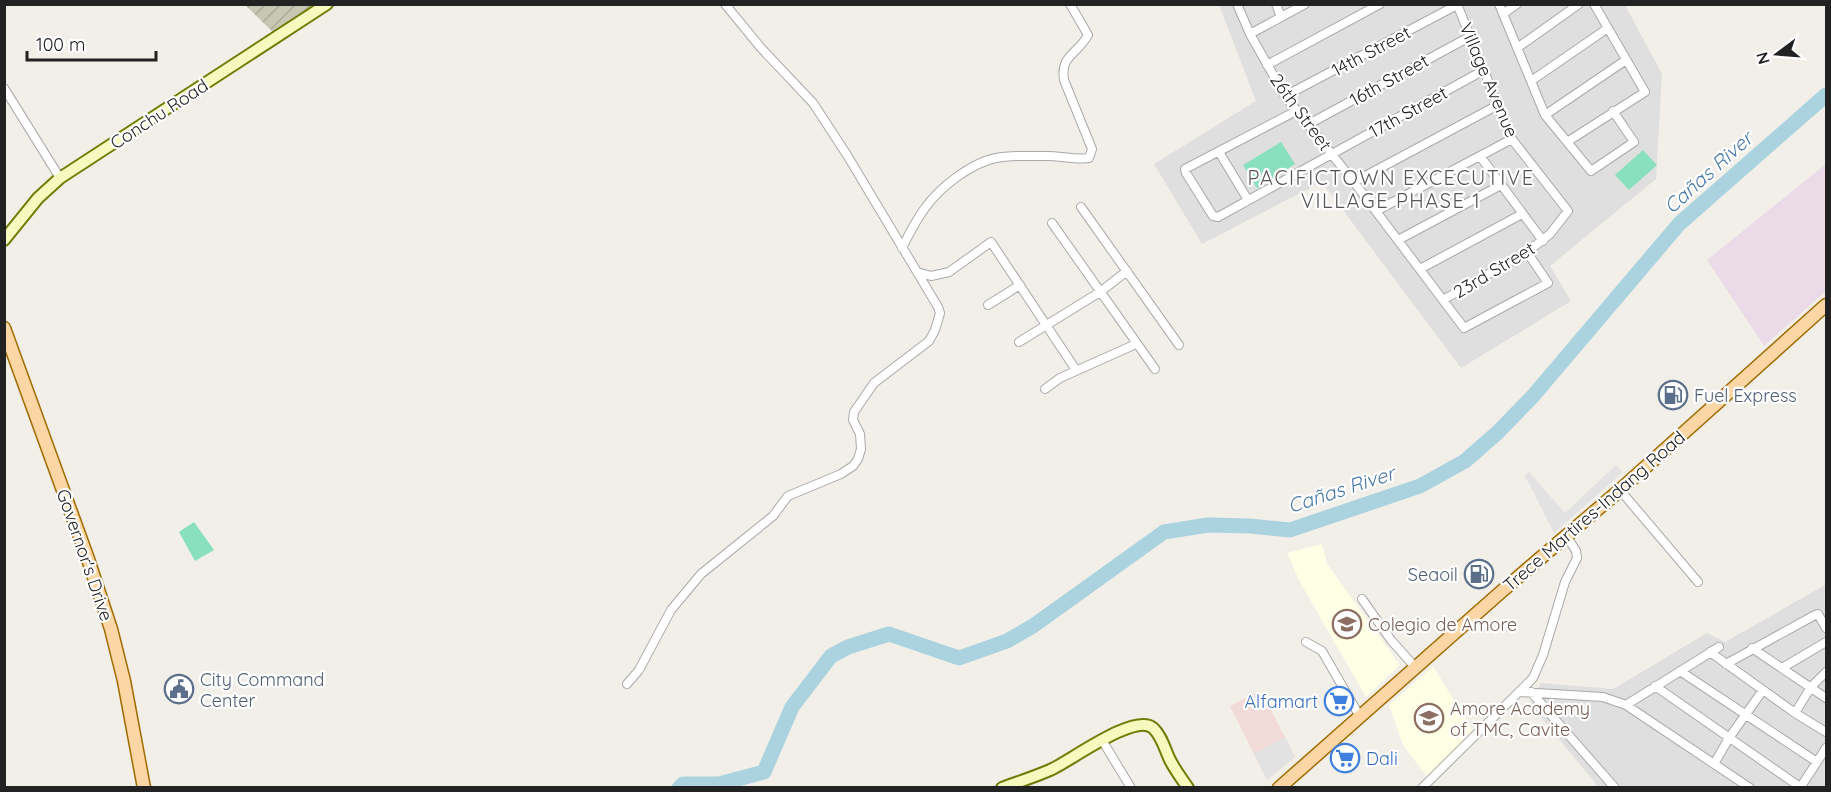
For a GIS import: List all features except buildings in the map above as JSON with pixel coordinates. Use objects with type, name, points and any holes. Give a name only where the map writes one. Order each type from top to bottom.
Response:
[{"type":"main road","name":"Conchu Road","points":[[4,240],[38,198],[60,178],[327,4]]},
{"type":"main road","name":"Trece Martires-Indang Road","points":[[1279,788],[1359,715],[1620,490],[1827,305]]},
{"type":"main road","name":"Governor's Drive","points":[[4,328],[88,558],[111,629],[124,681],[144,788]]},
{"type":"main road","points":[[1002,788],[1051,770],[1102,740],[1141,725],[1150,726],[1161,739],[1172,764],[1188,788]]},
{"type":"street","points":[[627,684],[639,670],[671,610],[701,574],[773,516],[788,496],[841,474],[853,466],[858,459],[861,442],[853,420],[854,412],[874,383],[929,341],[940,313],[847,155],[813,103],[761,48],[725,4]]},
{"type":"street","points":[[902,248],[933,198],[979,163],[1001,157],[1089,158],[1092,149],[1062,70],[1066,60],[1088,35],[1070,4]]},
{"type":"street","name":"26th Street","points":[[1237,4],[1250,34],[1285,96],[1354,182],[1464,328],[1548,283],[1527,252]]},
{"type":"street","points":[[1276,4],[1281,17]]},
{"type":"street","points":[[1250,34],[1305,4]]},
{"type":"street","points":[[1267,65],[1380,4]]},
{"type":"street","points":[[1499,4],[1545,115],[1591,171],[1634,142],[1613,111]]},
{"type":"street","points":[[1503,14],[1517,4]]},
{"type":"street","points":[[1517,48],[1580,4]]},
{"type":"street","points":[[1567,142],[1645,92],[1594,4]]},
{"type":"street","name":"Village Avenue","points":[[1457,5],[1512,139],[1568,211]]},
{"type":"street","name":"14th Street","points":[[1285,96],[1457,5]]},
{"type":"street","points":[[1531,81],[1608,28]]},
{"type":"street","name":"16th Street","points":[[1307,125],[1471,36]]},
{"type":"street","points":[[1545,115],[1626,60]]},
{"type":"street","name":"17th Street","points":[[1219,152],[1186,168],[1186,173],[1213,216],[1218,217],[1484,70]]},
{"type":"street","points":[[4,88],[60,178]]},
{"type":"street","points":[[1354,182],[1498,105]]},
{"type":"street","points":[[1248,200],[1219,152],[1296,111]]},
{"type":"street","points":[[1376,211],[1512,139]]},
{"type":"street","points":[[1480,156],[1543,241]]},
{"type":"street","points":[[1398,240],[1501,185]]},
{"type":"street","points":[[1081,207],[1179,345]]},
{"type":"street","name":"23rd Street","points":[[1443,300],[1543,241],[1568,211]]},
{"type":"street","points":[[1420,269],[1522,214]]},
{"type":"street","points":[[1052,223],[1155,369]]},
{"type":"street","points":[[916,272],[932,276],[949,272],[991,242],[1076,370]]},
{"type":"street","points":[[1019,342],[1100,292],[1127,272]]},
{"type":"street","points":[[988,305],[1020,285]]},
{"type":"street","points":[[1045,388],[1076,370],[1136,344]]},
{"type":"street","points":[[1620,490],[1698,582]]},
{"type":"street","points":[[1422,788],[1530,683],[1538,668],[1567,578],[1577,558],[1576,551],[1566,535]]},
{"type":"street","points":[[1362,599],[1391,640],[1415,667]]},
{"type":"street","points":[[1726,664],[1815,615],[1818,614],[1827,628]]},
{"type":"street","points":[[1306,642],[1322,651],[1359,715]]},
{"type":"street","points":[[1782,668],[1827,642]]},
{"type":"street","points":[[1626,705],[1719,647]]},
{"type":"street","points":[[1752,648],[1827,698]]},
{"type":"street","points":[[1710,652],[1795,713],[1827,732]]},
{"type":"street","points":[[1680,671],[1817,762]]},
{"type":"street","points":[[1795,713],[1811,687],[1827,672]]},
{"type":"street","points":[[1655,686],[1800,787],[1827,748]]},
{"type":"street","points":[[1714,764],[1729,738],[1763,690]]},
{"type":"street","points":[[1519,692],[1603,697],[1626,705],[1750,788]]},
{"type":"street","points":[[1531,692],[1607,784],[1615,788]]},
{"type":"street","points":[[1102,740],[1131,788]]},
{"type":"shaded area","points":[[245,5],[317,5],[274,33]]},
{"type":"shaded area","points":[[1219,5],[1625,5],[1662,74],[1656,179],[1550,266],[1571,301],[1461,368],[1322,182],[1202,244],[1154,164],[1256,101]]},
{"type":"shaded area","points":[[1826,164],[1826,291],[1764,346],[1707,260]]},
{"type":"shaded area","points":[[1616,465],[1623,472],[1554,533],[1524,476],[1529,472],[1565,513]]},
{"type":"shaded area","name":"Colegio de Amore","points":[[1322,544],[1327,564],[1400,665],[1366,697],[1300,582],[1287,553]]},
{"type":"shaded area","points":[[1825,585],[1826,787],[1595,787],[1596,784],[1530,704],[1541,683],[1613,689],[1707,633],[1725,642]]},
{"type":"shaded area","name":"Amore Academy of TMC, Cavite","points":[[1433,666],[1473,731],[1428,778],[1403,745],[1389,705]]},
{"type":"shaded area","points":[[1259,691],[1265,707],[1269,706],[1295,757],[1267,780],[1230,706]]},
{"type":"shaded area","points":[[1285,737],[1295,757],[1267,780],[1254,754]]},
{"type":"green space","points":[[1281,142],[1295,164],[1257,188],[1243,165]]},
{"type":"green space","points":[[1643,150],[1657,165],[1629,190],[1615,175]]},
{"type":"green space","points":[[194,522],[214,550],[195,561],[179,532]]},
{"type":"waterway","name":"Cañas River","points":[[679,788],[683,784],[719,784],[764,772],[792,707],[831,656],[848,647],[889,634],[959,658],[1007,641],[1033,626],[1164,532],[1208,525],[1290,530],[1420,486],[1465,461],[1497,433],[1533,396],[1679,224],[1826,95]]},
{"type":"place","name":"Fuel Express","points":[[1673,395]]},
{"type":"place","name":"Seaoil","points":[[1479,574]]},
{"type":"place","name":"Colegio de Amore","points":[[1347,624]]},
{"type":"place","name":"City Command Center","points":[[179,689]]},
{"type":"place","name":"Alfamart","points":[[1339,701]]},
{"type":"place","name":"Amore Academy of TMC, Cavite","points":[[1429,718]]},
{"type":"place","name":"Dali","points":[[1345,758]]},
{"type":"district","name":"PACIFICTOWN EXCECUTIVE VILLAGE PHASE 1","points":[[1391,188]]}]
